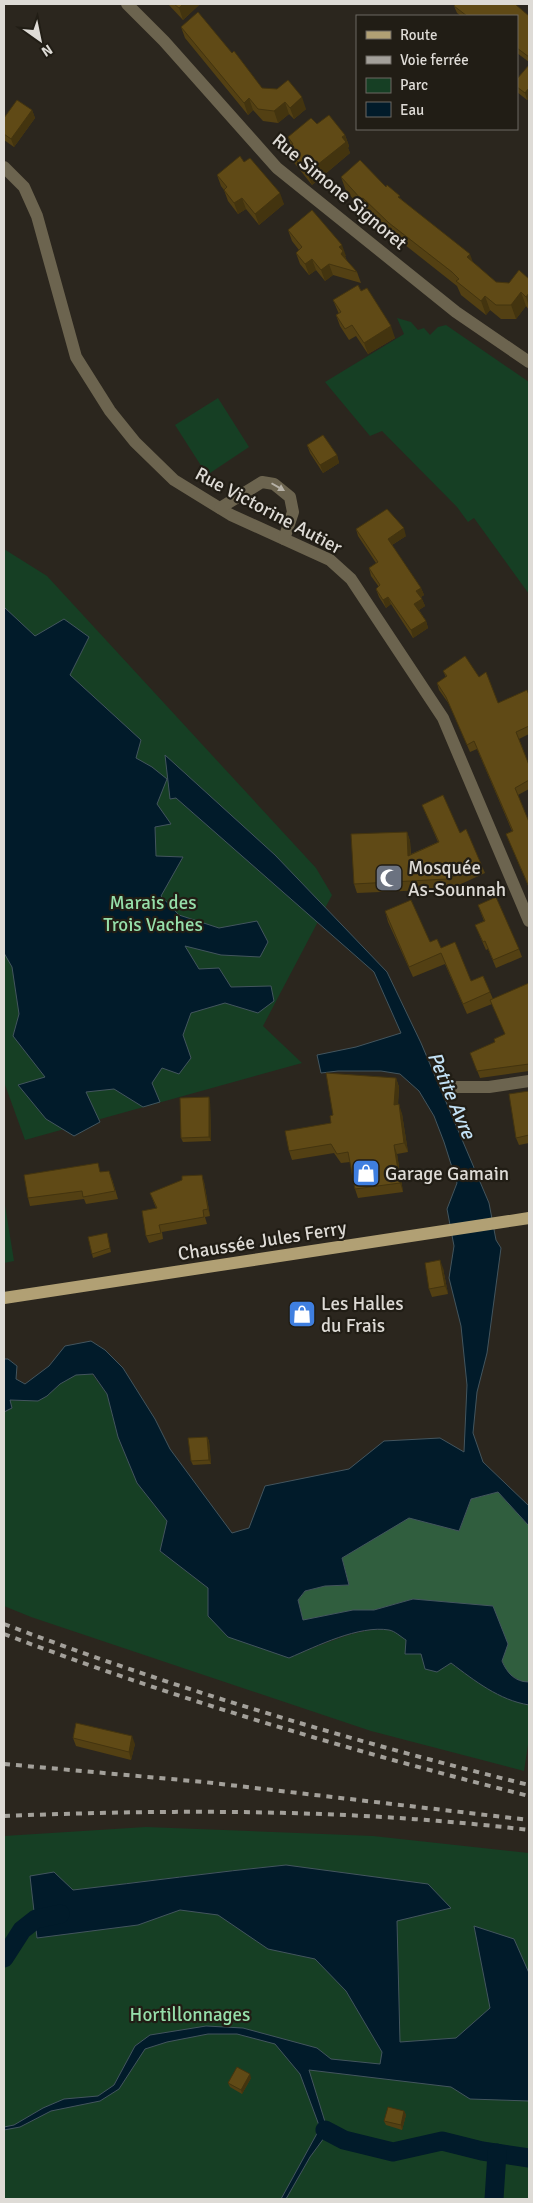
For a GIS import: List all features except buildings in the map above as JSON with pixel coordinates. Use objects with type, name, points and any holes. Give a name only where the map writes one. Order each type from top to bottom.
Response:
[{"type":"main road","name":"Chaussée Jules Ferry","points":[[4,1298],[528,1217]]},
{"type":"street","name":"Rue Simone Signoret","points":[[127,4],[164,42],[277,168],[456,312],[529,362]]},
{"type":"street","name":"Rue Victorine Autier","points":[[4,167],[24,187],[37,216],[76,357],[110,411],[135,442],[174,480],[220,508],[330,560],[351,579],[443,718],[529,921]]},
{"type":"street","points":[[220,508],[262,482],[274,484],[290,498],[294,512],[284,539]]},
{"type":"street","points":[[457,1087],[489,1087],[529,1081]]},
{"type":"green space","points":[[397,318],[411,322],[418,330],[424,328],[430,335],[438,327],[446,325],[529,382],[529,594],[474,518],[468,522],[457,507],[382,431],[370,436],[325,382],[404,334]]},
{"type":"green space","points":[[218,398],[249,447],[207,475],[175,425]]},
{"type":"green space","name":"Marais des Trois Vaches","points":[[4,549],[47,576],[316,868],[332,895],[263,1026],[302,1063],[25,1140],[4,1082]]},
{"type":"green space","points":[[4,1199],[14,1261],[4,1263]]},
{"type":"green space","points":[[76,1374],[92,1374],[107,1394],[118,1437],[137,1483],[167,1521],[160,1551],[208,1588],[208,1616],[289,1658],[356,1633],[382,1629],[399,1634],[437,1672],[451,1663],[497,1694],[529,1705],[529,1738],[524,1771],[371,1731],[31,1617],[4,1606],[4,1412],[12,1408],[9,1400],[38,1401]]},
{"type":"green space","points":[[498,1492],[529,1526],[529,1682],[522,1682],[507,1673],[502,1660],[448,1603],[413,1599],[374,1610],[353,1610],[303,1621],[298,1600],[305,1591],[325,1586],[349,1585],[342,1558],[409,1517],[459,1531],[471,1499]]},
{"type":"green space","name":"Hortillonnages","points":[[146,1827],[373,1836],[529,1853],[529,2199],[4,2199],[4,1836]]},
{"type":"water","name":"Marais des Trois Vaches","points":[[4,607],[35,636],[64,619],[89,637],[70,675],[141,740],[136,758],[152,767],[167,779],[157,804],[171,824],[155,827],[156,856],[183,857],[161,896],[179,915],[219,928],[257,921],[268,942],[260,957],[221,955],[185,946],[199,969],[219,968],[231,987],[271,986],[274,1001],[258,1013],[225,1003],[191,1013],[183,1035],[191,1058],[179,1074],[162,1068],[152,1083],[160,1102],[143,1107],[114,1089],[86,1092],[100,1122],[74,1136],[46,1119],[18,1085],[45,1077],[13,1036],[19,1014],[12,967],[4,953]]},
{"type":"water","points":[[165,755],[275,855],[387,972],[421,1043],[489,1203],[496,1240],[501,1248],[487,1353],[477,1392],[473,1433],[483,1462],[529,1506],[529,1526],[498,1492],[471,1499],[459,1531],[409,1518],[342,1558],[349,1585],[325,1586],[305,1591],[298,1600],[303,1620],[353,1610],[374,1610],[413,1599],[493,1606],[508,1644],[502,1661],[512,1676],[524,1682],[529,1682],[529,1705],[497,1694],[451,1663],[437,1672],[425,1669],[421,1654],[405,1654],[406,1640],[389,1630],[377,1629],[352,1633],[289,1658],[228,1637],[208,1616],[208,1588],[160,1551],[167,1521],[137,1483],[118,1437],[107,1394],[93,1374],[76,1375],[60,1384],[47,1396],[38,1401],[10,1400],[12,1408],[4,1412],[4,1359],[8,1359],[17,1366],[16,1379],[25,1384],[49,1366],[65,1346],[91,1341],[105,1350],[123,1368],[155,1419],[170,1449],[232,1533],[249,1528],[265,1486],[349,1469],[384,1441],[440,1438],[464,1452],[467,1385],[461,1326],[449,1278],[454,1246],[447,1209],[457,1183],[444,1142],[434,1116],[419,1091],[400,1074],[381,1071],[321,1073],[317,1055],[356,1047],[401,1033],[374,972],[176,798],[170,799]]},
{"type":"water","points":[[286,1865],[428,1884],[451,1908],[397,1921],[400,2042],[456,2038],[490,2008],[474,1926],[514,1939],[529,1973],[529,2101],[470,2099],[451,2087],[309,2070],[326,2125],[324,2138],[310,2157],[286,2199],[281,2199],[320,2128],[300,2074],[275,2044],[237,2034],[208,2034],[167,2042],[145,2049],[119,2089],[100,2101],[51,2111],[20,2127],[4,2130],[4,2127],[14,2125],[43,2108],[64,2099],[98,2096],[114,2085],[135,2046],[150,2035],[206,2026],[243,2028],[317,2048],[331,2059],[380,2064],[382,2052],[346,1991],[315,1959],[268,1949],[218,1915],[180,1910],[138,1925],[37,1938],[30,1876],[54,1872],[73,1890]]},
{"type":"waterway","points":[[4,1958],[22,1930],[36,1919],[60,1914]]},
{"type":"waterway","points":[[325,2130],[344,2140],[393,2152],[442,2141],[482,2151],[529,2158]]},
{"type":"waterway","points":[[494,2199],[497,2153]]},
{"type":"railway","points":[[4,1624],[69,1648],[264,1712],[330,1732],[529,1785]]},
{"type":"railway","points":[[4,1634],[199,1702],[396,1761],[529,1796]]},
{"type":"railway","points":[[4,1764],[204,1782],[529,1820]]},
{"type":"railway","points":[[4,1816],[135,1812],[267,1812],[398,1818],[529,1830]]},
{"type":"place","name":"Mosquée As-Sounnah","points":[[389,878]]},
{"type":"place","name":"Garage Gamain","points":[[366,1173]]},
{"type":"place","name":"Les Halles du Frais","points":[[302,1314]]},
{"type":"water label","name":"Petite Avre","points":[[452,1095]]}]
